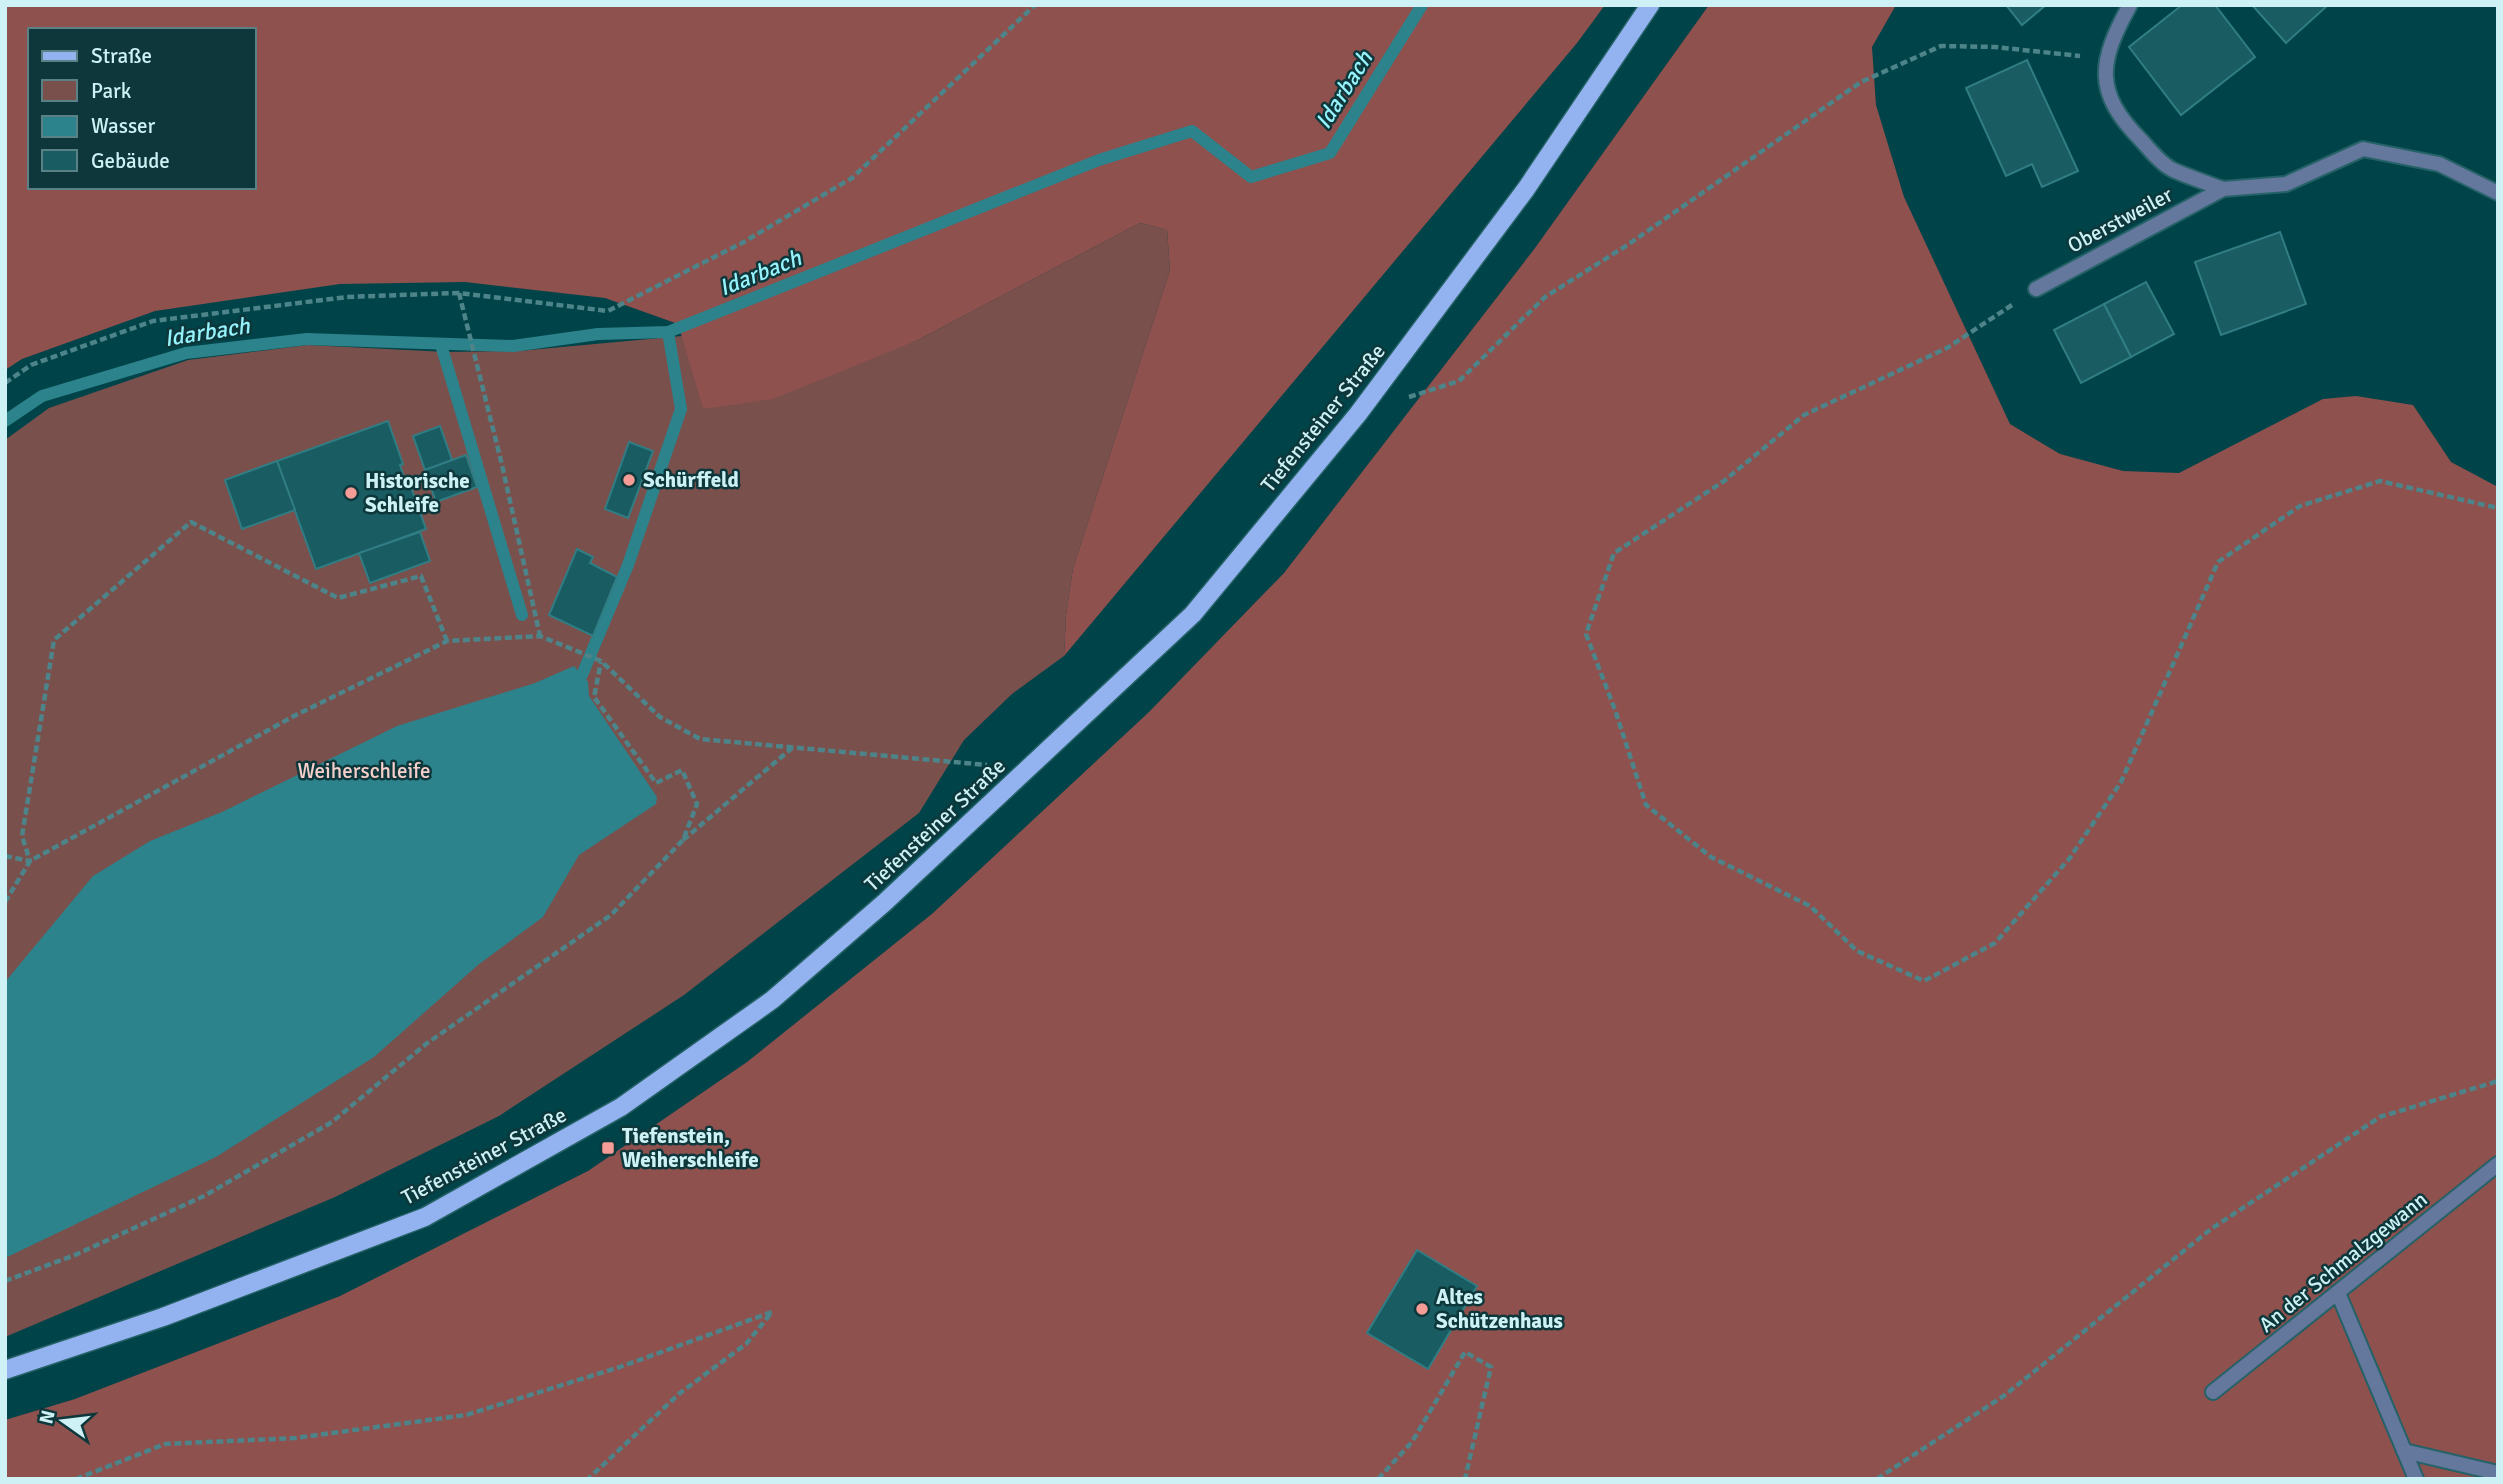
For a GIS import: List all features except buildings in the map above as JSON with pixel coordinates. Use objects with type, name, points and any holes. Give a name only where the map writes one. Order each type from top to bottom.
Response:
[{"type":"main road","name":"Tiefensteiner Straße","points":[[5,1370],[163,1317],[425,1217],[621,1107],[772,1000],[884,903],[1193,614],[1358,414],[1526,189],[1650,5]]},
{"type":"street","name":"Oberstweiler","points":[[2130,5],[2117,29],[2107,59],[2106,86],[2114,107],[2128,127],[2170,169],[2224,189]]},
{"type":"street","name":"Oberstweiler","points":[[2036,289],[2224,189],[2286,184],[2363,149],[2439,164],[2498,193]]},
{"type":"street","name":"An der Schmalzgewann","points":[[2214,1392],[2498,1164]]},
{"type":"street","points":[[2338,1293],[2416,1479]]},
{"type":"street","points":[[2404,1451],[2498,1473]]},
{"type":"path","points":[[5,383],[31,365],[153,321],[347,297],[459,293],[608,311],[742,243],[852,178],[1035,5]]},
{"type":"path","points":[[1409,397],[1459,381],[1545,297],[1629,244],[1861,82],[1941,46],[1995,47],[2107,59]]},
{"type":"path","points":[[2036,289],[1947,348],[1804,415],[1724,481],[1614,553],[1586,634],[1615,710],[1646,805],[1711,857],[1810,906],[1857,951],[1924,981],[1996,943],[2069,859],[2121,782],[2218,562],[2228,555],[2300,506],[2380,481],[2498,508]]},
{"type":"path","points":[[459,293],[540,636]]},
{"type":"path","points":[[30,861],[22,836],[54,640],[191,522],[338,598],[421,576],[447,641]]},
{"type":"path","points":[[5,902],[30,861],[294,716],[447,641],[540,636],[601,661],[660,717],[700,739],[1029,768]]},
{"type":"path","points":[[601,661],[594,697],[656,783],[682,770],[697,804],[683,840]]},
{"type":"path","points":[[5,1281],[75,1255],[204,1196],[332,1122],[426,1044],[611,915],[683,840],[792,748]]},
{"type":"path","points":[[5,856],[30,861]]},
{"type":"path","points":[[1877,1479],[2005,1395],[2211,1229],[2380,1117],[2498,1081]]},
{"type":"path","points":[[76,1479],[165,1444],[295,1438],[466,1415],[620,1367],[772,1312],[746,1344],[680,1393],[588,1479]]},
{"type":"path","points":[[1378,1479],[1412,1442],[1465,1352],[1492,1367],[1465,1479]]},
{"type":"green space","name":"Weiherschleife","points":[[1140,223],[1167,230],[1170,270],[1073,568],[1066,615],[1064,656],[1012,694],[964,740],[919,813],[684,995],[499,1116],[335,1197],[5,1337],[5,440],[49,408],[188,360],[308,345],[446,352],[519,351],[682,336],[703,408],[918,340]]},
{"type":"shaded area","points":[[5,5],[1605,5],[1577,43],[1064,656],[1066,615],[1073,568],[1170,270],[1167,230],[1140,223],[918,340],[773,399],[703,409],[678,324],[605,298],[465,282],[340,284],[155,311],[22,359],[5,370]]},
{"type":"shaded area","points":[[1709,5],[1896,5],[1872,47],[1876,105],[1904,197],[2010,424],[2060,454],[2123,471],[2179,473],[2323,399],[2356,396],[2413,405],[2451,462],[2498,487],[2498,1479],[5,1479],[5,1420],[75,1399],[340,1296],[588,1171],[747,1062],[933,913],[1149,712],[1284,573],[1535,248]]},
{"type":"water","points":[[574,666],[588,682],[589,696],[657,797],[656,804],[579,855],[543,917],[478,965],[374,1057],[216,1157],[5,1258],[5,982],[93,876],[150,841],[222,812],[397,726],[535,683]]},
{"type":"waterway","name":"Idarbach","points":[[5,421],[42,396],[186,353],[307,339],[513,346],[598,334],[668,332],[1099,160],[1192,131],[1251,177],[1330,153],[1422,5]]},
{"type":"waterway","points":[[570,686],[582,675],[628,565],[681,409],[668,332]]},
{"type":"waterway","points":[[441,345],[522,615]]},
{"type":"place","name":"Schürffeld","points":[[629,480]]},
{"type":"place","name":"Historische Schleife","points":[[351,493]]},
{"type":"place","name":"Tiefenstein, Weiherschleife","points":[[608,1148]]},
{"type":"place","name":"Altes Schützenhaus","points":[[1422,1309]]}]
